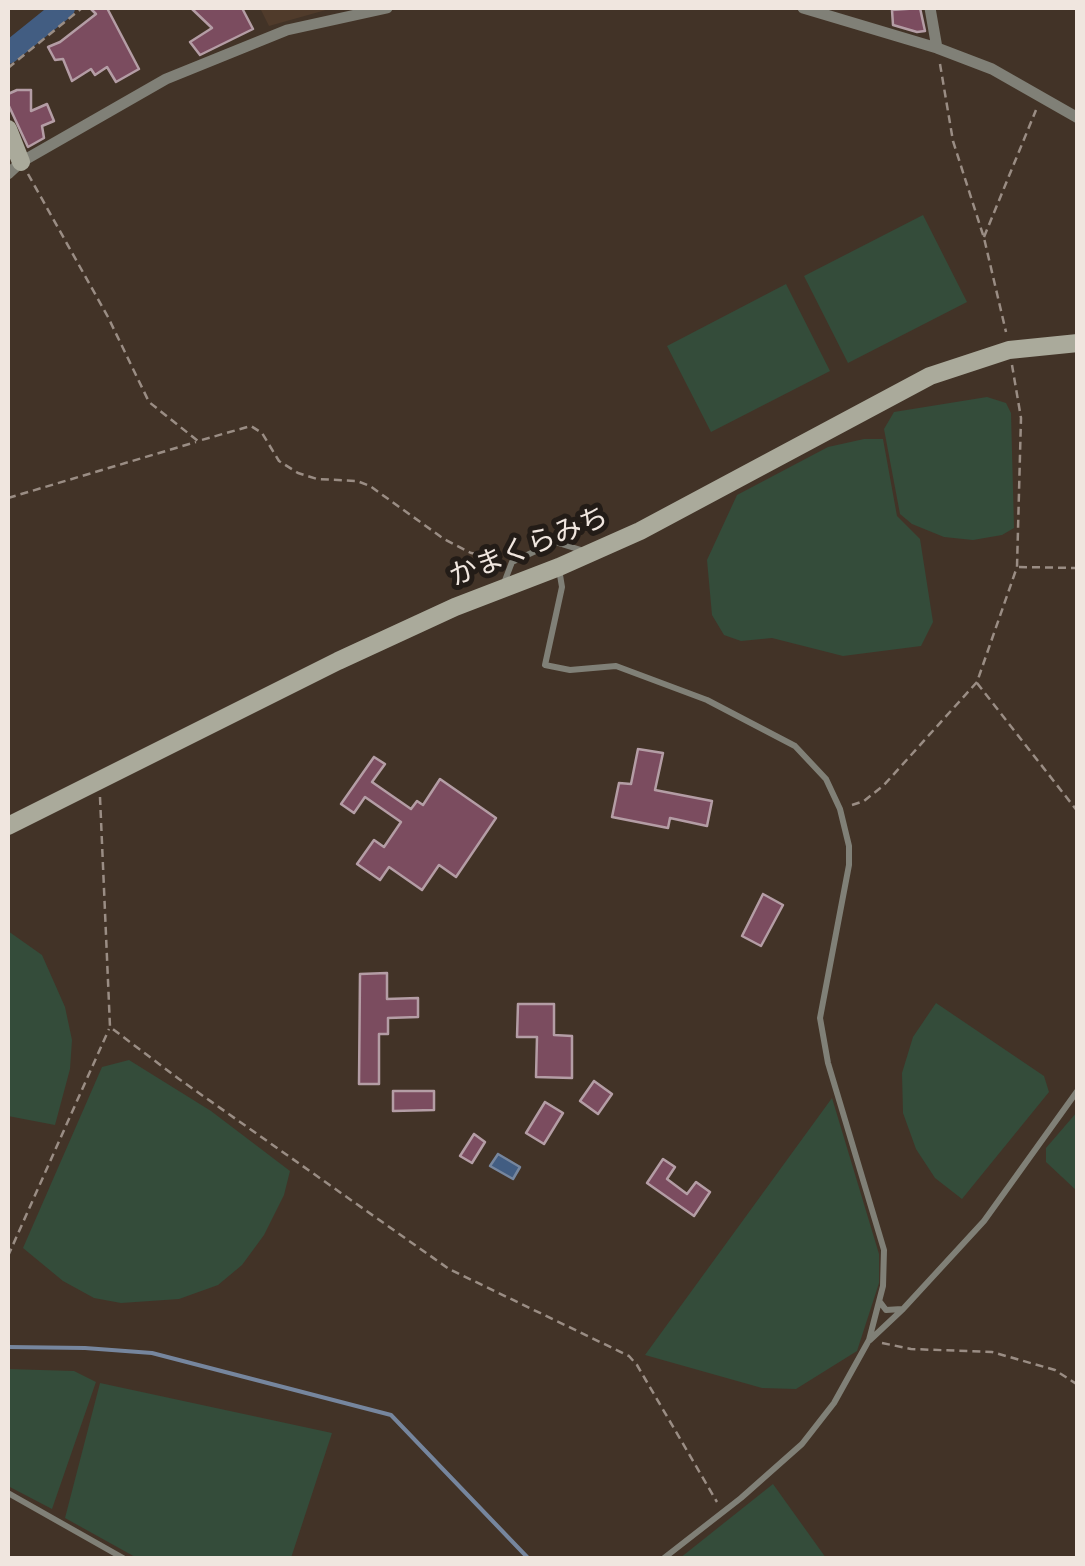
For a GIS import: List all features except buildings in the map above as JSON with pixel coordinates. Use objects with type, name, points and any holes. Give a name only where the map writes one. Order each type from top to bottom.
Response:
[{"type":"main road","points":[[8,129],[14,168]]},
{"type":"main road","name":"かまくらみち","points":[[8,826],[338,662],[455,607],[558,568],[690,505],[930,376],[1009,350],[1078,343]]},
{"type":"street","points":[[14,168],[166,79],[287,30],[387,8]]},
{"type":"street","points":[[802,8],[937,48],[992,70],[1076,116]]},
{"type":"street","points":[[930,8],[937,48]]},
{"type":"lane","points":[[502,589],[512,562],[555,542],[590,553]]},
{"type":"lane","points":[[558,568],[562,588],[544,665],[570,670],[616,666],[748,720],[807,756],[826,778],[840,810],[849,846],[849,865],[821,1000],[821,1032],[884,1250],[884,1274],[869,1340],[849,1380],[802,1444],[664,1558]]},
{"type":"lane","points":[[869,1340],[960,1250],[1000,1201],[1078,1090]]},
{"type":"lane","points":[[879,1301],[886,1310],[904,1309]]},
{"type":"lane","points":[[8,1493],[123,1558]]},
{"type":"path","points":[[8,68],[82,8]]},
{"type":"path","points":[[937,48],[953,142],[984,238],[1008,342]]},
{"type":"path","points":[[984,238],[1041,98]]},
{"type":"path","points":[[14,168],[108,317],[150,402],[198,441]]},
{"type":"path","points":[[840,810],[864,801],[884,786],[977,682],[1017,567],[1021,418],[1010,359]]},
{"type":"path","points":[[8,498],[250,426],[262,433],[279,460],[298,473],[317,479],[357,480],[461,548],[512,562]]},
{"type":"path","points":[[1017,567],[1078,568]]},
{"type":"path","points":[[977,682],[1078,812]]},
{"type":"path","points":[[8,1256],[110,1027],[98,781]]},
{"type":"path","points":[[110,1027],[449,1269],[629,1356],[723,1513]]},
{"type":"path","points":[[869,1340],[910,1349],[992,1352],[1055,1370],[1078,1385]]},
{"type":"shaded area","points":[[260,8],[333,8],[269,26]]},
{"type":"green space","points":[[923,215],[967,302],[848,363],[804,276]]},
{"type":"green space","points":[[786,284],[830,371],[711,432],[667,346]]},
{"type":"green space","points":[[987,397],[1006,403],[1011,413],[1014,528],[1002,535],[973,540],[944,537],[912,524],[900,514],[884,429],[894,412]]},
{"type":"green space","points":[[883,439],[897,516],[920,539],[933,622],[921,646],[843,656],[772,638],[741,641],[724,635],[712,615],[707,560],[737,495],[828,447]]},
{"type":"green space","points":[[8,931],[42,955],[65,1007],[72,1040],[70,1069],[55,1125],[8,1116]]},
{"type":"green space","points":[[936,1003],[1044,1076],[1049,1092],[962,1199],[935,1178],[916,1149],[903,1113],[902,1073],[913,1037]]},
{"type":"green space","points":[[129,1060],[211,1111],[290,1171],[284,1195],[264,1235],[242,1265],[218,1285],[179,1299],[121,1303],[94,1298],[63,1281],[23,1248],[102,1067]]},
{"type":"green space","points":[[832,1098],[879,1254],[879,1283],[857,1351],[796,1389],[762,1388],[645,1355]]},
{"type":"green space","points":[[1077,1112],[1077,1191],[1046,1162],[1046,1148]]},
{"type":"green space","points":[[8,1369],[74,1371],[96,1382],[52,1509],[8,1486]]},
{"type":"green space","points":[[100,1383],[332,1433],[291,1558],[137,1558],[65,1518]]},
{"type":"green space","points":[[773,1484],[826,1558],[680,1558]]},
{"type":"water","points":[[498,1154],[520,1167],[513,1179],[490,1166]]},
{"type":"waterway","points":[[8,53],[64,8]]},
{"type":"waterway","points":[[8,1347],[152,1353],[391,1415],[528,1558]]}]
